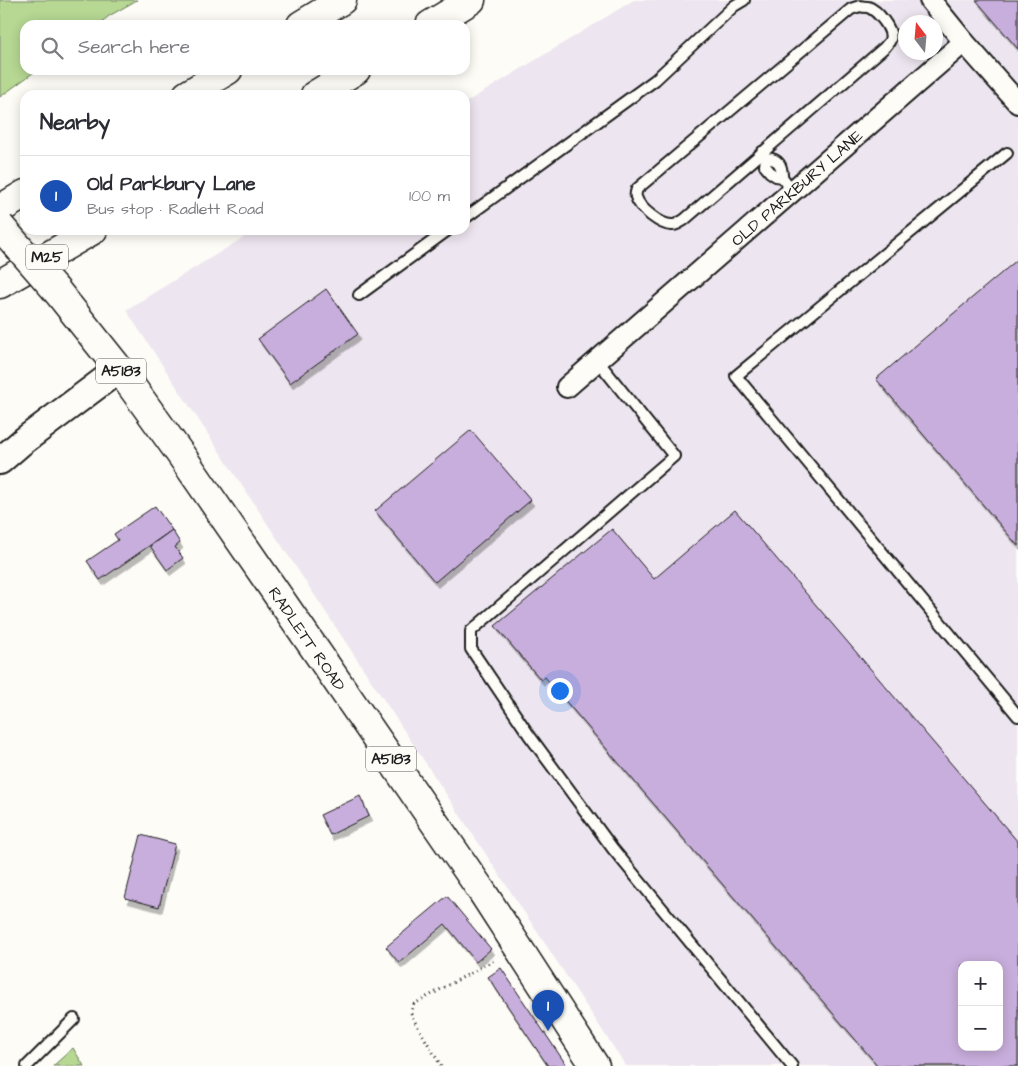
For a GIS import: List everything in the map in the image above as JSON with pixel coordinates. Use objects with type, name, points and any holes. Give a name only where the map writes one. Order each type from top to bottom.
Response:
[{"type":"main road","points":[[309,20],[342,0]]},
{"type":"main road","points":[[438,20],[471,0]]},
{"type":"main road","points":[[195,90],[220,75]]},
{"type":"main road","points":[[323,90],[348,75]]},
{"type":"main road","points":[[0,209],[20,197]]},
{"type":"main road","name":"RADLETT ROAD","points":[[0,226],[56,290],[119,369],[210,496],[476,882],[595,1066]]},
{"type":"main road","name":"M25","points":[[0,284],[84,235]]},
{"type":"street","points":[[930,0],[1018,103]]},
{"type":"street","name":"OLD PARKBURY LANE","points":[[567,387],[787,184],[964,42]]},
{"type":"street","points":[[0,461],[22,442],[119,369]]},
{"type":"lane","points":[[470,214],[655,80],[734,6],[744,0]]},
{"type":"lane","points":[[860,6],[869,8],[878,14],[890,32],[890,40],[885,47],[764,155],[678,224],[664,224],[652,218],[636,197],[636,189],[851,9],[860,6]]},
{"type":"lane","points":[[1007,154],[736,376],[1018,716]]},
{"type":"lane","points":[[764,155],[778,162],[787,184]]},
{"type":"lane","points":[[359,295],[441,235]]},
{"type":"lane","points":[[597,360],[674,456],[471,631],[471,649],[530,735],[613,849],[792,1066]]},
{"type":"lane","points":[[27,1066],[74,1019]]},
{"type":"path","points":[[442,1066],[411,1014],[414,1004],[485,966],[517,946]]},
{"type":"shaded area","points":[[634,0],[1018,0],[1018,1066],[626,1066],[126,310],[248,235],[470,235],[470,100]]},
{"type":"green space","points":[[0,0],[137,0],[104,20],[20,20],[20,75],[30,75],[0,97]]},
{"type":"green space","points":[[73,1048],[84,1066],[53,1066]]},
{"type":"building","points":[[976,0],[1018,0],[1018,49]]},
{"type":"building","points":[[1018,259],[1018,546],[876,379]]},
{"type":"building","points":[[326,289],[358,334],[290,383],[258,339]]},
{"type":"building","points":[[471,430],[531,500],[435,582],[375,511]]},
{"type":"building","points":[[155,506],[172,530],[100,580],[87,561],[118,540],[114,534]]},
{"type":"building","points":[[735,510],[1018,842],[1018,1066],[878,1066],[545,677],[541,680],[495,626],[612,529],[654,579]]},
{"type":"building","points":[[172,530],[180,543],[175,547],[183,558],[167,570],[150,546]]},
{"type":"building","points":[[360,796],[369,816],[330,835],[320,815]]},
{"type":"building","points":[[141,835],[175,844],[159,907],[125,898]]},
{"type":"building","points":[[447,896],[491,949],[476,962],[445,924],[399,963],[386,947]]},
{"type":"building","points":[[501,968],[567,1066],[548,1066],[488,977]]},
{"type":"place","name":"Old Parkbury Lane","points":[[548,1031]]}]
